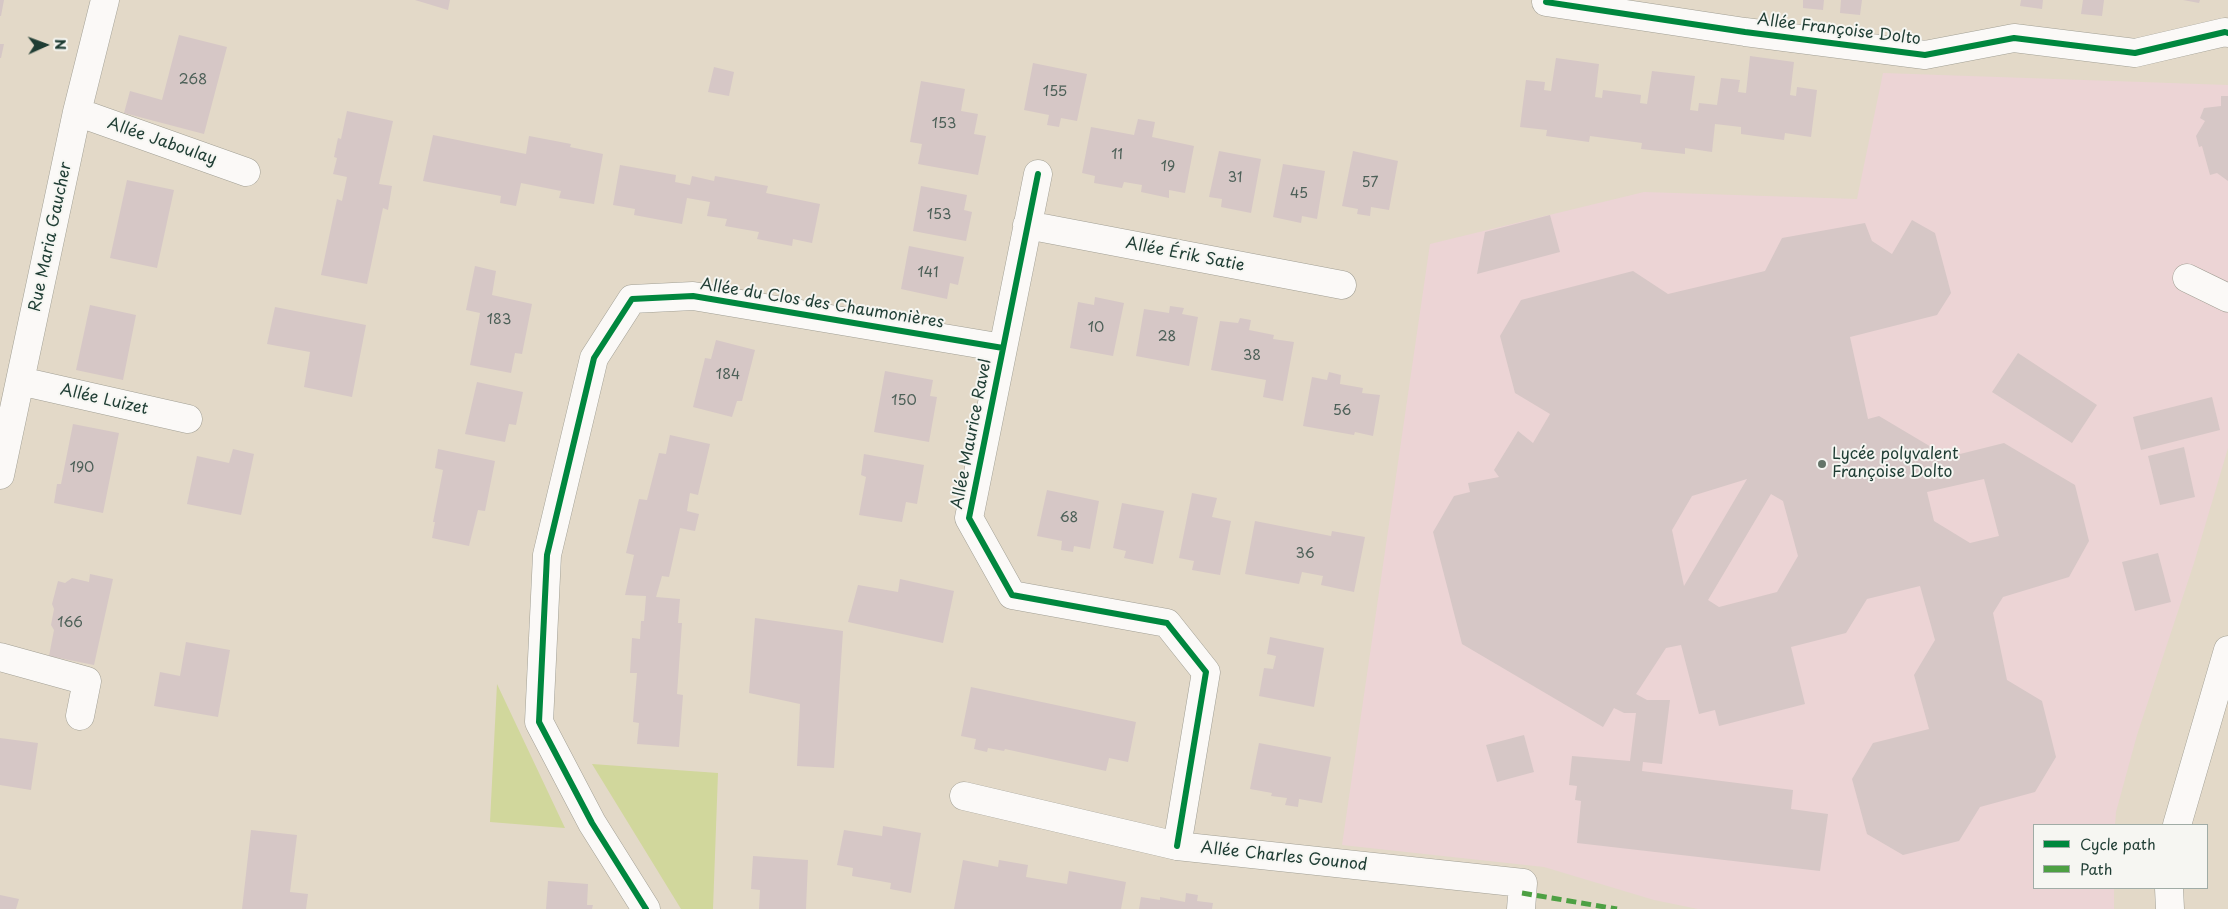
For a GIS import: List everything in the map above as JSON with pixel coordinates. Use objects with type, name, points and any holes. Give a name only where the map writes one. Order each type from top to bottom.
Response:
[{"type":"street","name":"Rue Maria Gaucher","points":[[0,474],[77,112],[105,0]]},
{"type":"street","name":"Allée Françoise Dolto","points":[[1546,2],[1595,5],[1745,32],[1925,55],[2014,38],[2135,53],[2225,32],[2228,33]]},
{"type":"street","name":"Allée Jaboulay","points":[[77,112],[246,172]]},
{"type":"street","name":"Allée Maurice Ravel","points":[[1038,174],[969,518],[1012,595],[1167,623],[1206,672],[1177,846]]},
{"type":"street","name":"Allée Érik Satie","points":[[1027,225],[1342,285]]},
{"type":"street","points":[[2187,278],[2228,298]]},
{"type":"street","name":"Allée du Clos des Chaumonières","points":[[646,909],[592,823],[539,722],[547,555],[594,358],[632,299],[693,296],[1003,348]]},
{"type":"street","name":"Allée Luizet","points":[[20,381],[188,418]]},
{"type":"street","points":[[2177,824],[2222,689],[2228,650]]},
{"type":"street","points":[[0,657],[87,681],[80,716]]},
{"type":"street","name":"Allée Charles Gounod","points":[[964,796],[1177,846],[1523,883],[1521,909]]},
{"type":"street","points":[[2170,889],[2170,909]]},
{"type":"shaded area","points":[[1883,73],[2228,85],[2228,448],[2194,563],[2137,735],[2116,812],[2115,824],[2033,824],[2033,889],[2114,889],[2114,909],[1698,909],[1654,900],[1544,867],[1342,845],[1430,244],[1644,192],[1857,199]]},
{"type":"green space","points":[[497,684],[565,828],[490,822]]},
{"type":"green space","points":[[592,764],[718,773],[713,909],[681,909]]},
{"type":"building","points":[[0,0],[4,0],[1,16],[0,16]]},
{"type":"building","points":[[415,0],[450,0],[448,10]]},
{"type":"building","points":[[1803,0],[1824,0],[1823,10],[1803,8]]},
{"type":"building","points":[[1841,0],[1862,0],[1860,15],[1840,13]]},
{"type":"building","points":[[2021,0],[2043,0],[2042,9],[2020,6]]},
{"type":"building","points":[[2083,0],[2104,0],[2102,16],[2081,14]]},
{"type":"building","points":[[2183,0],[2200,0],[2199,3]]},
{"type":"building","points":[[179,35],[227,47],[204,134],[124,113],[130,91],[162,100]]},
{"type":"building","points":[[0,44],[4,44],[1,58],[0,58]]},
{"type":"building","points":[[1750,56],[1794,62],[1790,95],[1796,96],[1797,87],[1817,90],[1811,137],[1785,133],[1784,140],[1741,134],[1741,127],[1715,124],[1712,152],[1685,148],[1685,154],[1641,149],[1642,143],[1590,136],[1589,142],[1546,136],[1547,130],[1520,127],[1526,80],[1545,82],[1544,90],[1551,91],[1556,58],[1599,64],[1595,97],[1602,98],[1603,90],[1641,95],[1640,103],[1647,104],[1652,71],[1695,76],[1690,110],[1698,111],[1699,103],[1717,105],[1721,78],[1740,80],[1738,92],[1746,93]]},
{"type":"building","points":[[1033,63],[1087,74],[1077,121],[1061,118],[1059,127],[1047,125],[1049,115],[1024,110]]},
{"type":"building","points":[[714,67],[734,72],[729,96],[708,92]]},
{"type":"building","points":[[921,81],[965,89],[961,111],[978,114],[974,134],[986,136],[978,175],[918,164],[922,144],[910,142]]},
{"type":"building","points":[[2221,96],[2228,96],[2228,181],[2217,173],[2210,175],[2202,146],[2199,147],[2196,136],[2205,121],[2200,118],[2204,108],[2221,106]]},
{"type":"building","points":[[347,111],[393,121],[379,184],[392,186],[388,210],[383,208],[367,284],[321,275],[337,199],[342,201],[347,177],[333,174],[337,158],[334,157],[338,138],[341,139]]},
{"type":"building","points":[[1138,119],[1155,122],[1152,137],[1194,146],[1185,193],[1169,190],[1169,198],[1141,192],[1142,185],[1124,182],[1122,188],[1094,183],[1095,176],[1082,173],[1091,127],[1134,135]]},
{"type":"building","points":[[433,135],[526,154],[529,136],[571,144],[570,147],[603,154],[594,204],[559,198],[561,191],[521,183],[516,206],[500,203],[501,196],[423,181]]},
{"type":"building","points":[[1219,151],[1261,159],[1251,213],[1221,207],[1222,199],[1209,197]]},
{"type":"building","points":[[1353,151],[1398,161],[1389,210],[1371,207],[1370,216],[1357,214],[1358,209],[1342,206]]},
{"type":"building","points":[[1283,164],[1325,171],[1317,219],[1302,216],[1301,223],[1273,217]]},
{"type":"building","points":[[620,165],[676,175],[675,182],[690,185],[692,176],[714,181],[715,176],[768,186],[766,193],[820,204],[812,243],[793,239],[792,246],[757,239],[759,232],[725,226],[727,219],[707,216],[710,202],[687,198],[682,224],[634,215],[635,209],[613,205]]},
{"type":"building","points":[[127,180],[174,190],[157,268],[110,258]]},
{"type":"building","points":[[921,186],[967,195],[964,210],[972,212],[966,241],[913,231]]},
{"type":"building","points":[[1550,215],[1560,252],[1477,274],[1485,232]]},
{"type":"building","points":[[1912,220],[1935,233],[1951,293],[1937,315],[1850,337],[1868,419],[1879,416],[1948,457],[2004,443],[2075,485],[2089,541],[2069,577],[2003,597],[1993,613],[2007,680],[2042,701],[2056,757],[2035,792],[1980,807],[1959,841],[1903,855],[1867,834],[1852,779],[1873,743],[1929,729],[1914,675],[1935,640],[1920,586],[1867,599],[1846,633],[1791,647],[1805,704],[1719,726],[1715,710],[1699,714],[1681,645],[1666,648],[1636,694],[1647,700],[1670,700],[1662,764],[1643,762],[1642,771],[1793,790],[1791,809],[1828,814],[1820,871],[1577,843],[1581,801],[1575,800],[1577,786],[1569,785],[1572,756],[1630,761],[1636,713],[1624,713],[1614,708],[1603,727],[1462,644],[1433,532],[1454,496],[1470,492],[1468,483],[1499,477],[1494,470],[1518,431],[1533,443],[1550,414],[1515,393],[1500,336],[1521,300],[1633,271],[1668,294],[1765,271],[1782,238],[1865,223],[1872,241],[1892,254]],"holes":[[[1747,479],[1684,586],[1672,530],[1692,496]],[[1984,479],[1999,536],[1970,543],[1934,521],[1927,492]],[[1771,494],[1783,501],[1798,556],[1777,592],[1719,607],[1708,600]]]},
{"type":"building","points":[[909,246],[964,257],[958,285],[950,283],[947,299],[901,289]]},
{"type":"building","points":[[475,266],[496,271],[492,295],[532,304],[522,354],[515,353],[511,373],[470,365],[480,313],[466,310]]},
{"type":"building","points":[[1095,297],[1124,303],[1113,356],[1070,348],[1078,302],[1094,305]]},
{"type":"building","points":[[90,305],[136,315],[123,380],[76,370]]},
{"type":"building","points":[[1170,306],[1184,308],[1182,314],[1198,317],[1189,366],[1136,356],[1144,309],[1169,313]]},
{"type":"building","points":[[275,307],[366,325],[352,397],[304,387],[310,352],[267,344]]},
{"type":"building","points":[[1240,318],[1251,320],[1249,330],[1274,335],[1273,339],[1294,342],[1283,401],[1263,397],[1266,380],[1211,370],[1220,321],[1238,323]]},
{"type":"building","points":[[716,340],[755,350],[742,401],[737,401],[732,417],[693,407],[705,358],[711,359]]},
{"type":"building","points":[[2018,353],[2097,405],[2072,443],[1992,392]]},
{"type":"building","points":[[885,371],[933,380],[930,396],[937,397],[929,442],[874,432]]},
{"type":"building","points":[[1329,372],[1341,375],[1340,384],[1363,388],[1362,393],[1380,395],[1373,436],[1355,432],[1354,435],[1303,426],[1312,377],[1327,380]]},
{"type":"building","points":[[477,382],[523,392],[516,425],[509,424],[505,442],[465,434]]},
{"type":"building","points":[[2212,397],[2220,430],[2141,450],[2133,417]]},
{"type":"building","points":[[73,424],[119,433],[103,513],[54,503],[57,484],[61,484]]},
{"type":"building","points":[[670,435],[710,444],[698,495],[690,493],[687,511],[699,514],[695,531],[680,528],[669,577],[662,576],[656,597],[680,599],[678,623],[682,623],[677,694],[683,695],[679,747],[637,744],[639,723],[633,722],[637,673],[630,673],[632,638],[640,639],[646,596],[625,595],[634,555],[626,553],[639,499],[647,500],[659,453],[666,454]]},
{"type":"building","points":[[2184,447],[2195,497],[2160,505],[2148,456]]},
{"type":"building","points":[[233,449],[254,454],[241,515],[187,504],[197,456],[229,463]]},
{"type":"building","points":[[438,449],[495,461],[485,511],[478,510],[469,546],[432,538],[435,522],[433,522],[443,470],[435,468]]},
{"type":"building","points":[[864,454],[924,465],[917,504],[906,502],[902,522],[859,515],[866,477],[861,475]]},
{"type":"building","points":[[1047,490],[1099,501],[1090,549],[1074,546],[1073,552],[1061,550],[1062,541],[1037,536]]},
{"type":"building","points":[[1192,493],[1217,498],[1212,517],[1231,521],[1220,575],[1192,570],[1194,561],[1179,558]]},
{"type":"building","points":[[1122,503],[1164,511],[1153,564],[1124,558],[1126,551],[1113,548]]},
{"type":"building","points":[[1255,521],[1331,536],[1332,531],[1365,537],[1354,592],[1321,585],[1323,576],[1302,572],[1299,584],[1245,574]]},
{"type":"building","points":[[2158,553],[2171,602],[2135,611],[2122,562]]},
{"type":"building","points":[[90,574],[113,579],[94,665],[49,656],[54,630],[51,625],[54,609],[52,604],[58,581],[65,583],[72,578],[89,582]]},
{"type":"building","points":[[900,579],[954,591],[943,643],[848,622],[858,585],[898,592]]},
{"type":"building","points":[[755,618],[843,631],[834,768],[797,766],[800,704],[749,693]]},
{"type":"building","points":[[1270,637],[1324,648],[1314,707],[1259,696],[1264,668],[1273,669],[1276,656],[1267,654]]},
{"type":"building","points":[[186,642],[230,650],[218,717],[154,706],[160,672],[180,676]]},
{"type":"building","points":[[971,687],[1136,722],[1128,762],[1109,758],[1106,771],[1005,749],[1004,751],[988,748],[987,752],[974,749],[976,739],[961,736]]},
{"type":"building","points":[[1524,735],[1534,772],[1497,782],[1486,745]]},
{"type":"building","points":[[0,738],[38,743],[31,790],[0,785]]},
{"type":"building","points":[[1259,743],[1331,757],[1322,803],[1299,799],[1298,807],[1285,805],[1287,798],[1271,796],[1272,793],[1250,789]]},
{"type":"building","points":[[883,826],[921,833],[911,893],[890,889],[891,883],[852,876],[853,868],[837,865],[844,830],[882,836]]},
{"type":"building","points":[[251,830],[297,835],[290,892],[308,894],[306,909],[242,909]]},
{"type":"building","points":[[753,856],[808,860],[806,909],[759,909],[760,890],[751,889]]},
{"type":"building","points":[[963,860],[998,867],[999,860],[1028,865],[1026,877],[1067,884],[1069,871],[1126,882],[1121,909],[954,909]]},
{"type":"building","points":[[548,881],[588,884],[587,905],[593,905],[592,909],[546,909]]},
{"type":"building","points":[[1186,893],[1198,895],[1197,901],[1213,903],[1212,909],[1139,909],[1141,897],[1160,900],[1160,897],[1185,902]]},
{"type":"building","points":[[0,895],[19,899],[16,909],[0,909]]},
{"type":"marked path","points":[[1522,893],[1617,909]]},
{"type":"cycle path","points":[[1546,2],[1745,32],[1925,55],[2014,38],[2135,53],[2225,32],[2228,33]]},
{"type":"cycle path","points":[[1038,174],[969,518],[1012,595],[1167,623],[1206,672],[1177,846]]},
{"type":"cycle path","points":[[646,909],[592,823],[539,722],[547,555],[594,358],[632,299],[693,296],[1003,348]]},
{"type":"place","name":"Lycée polyvalent Françoise Dolto","points":[[1822,464]]}]
